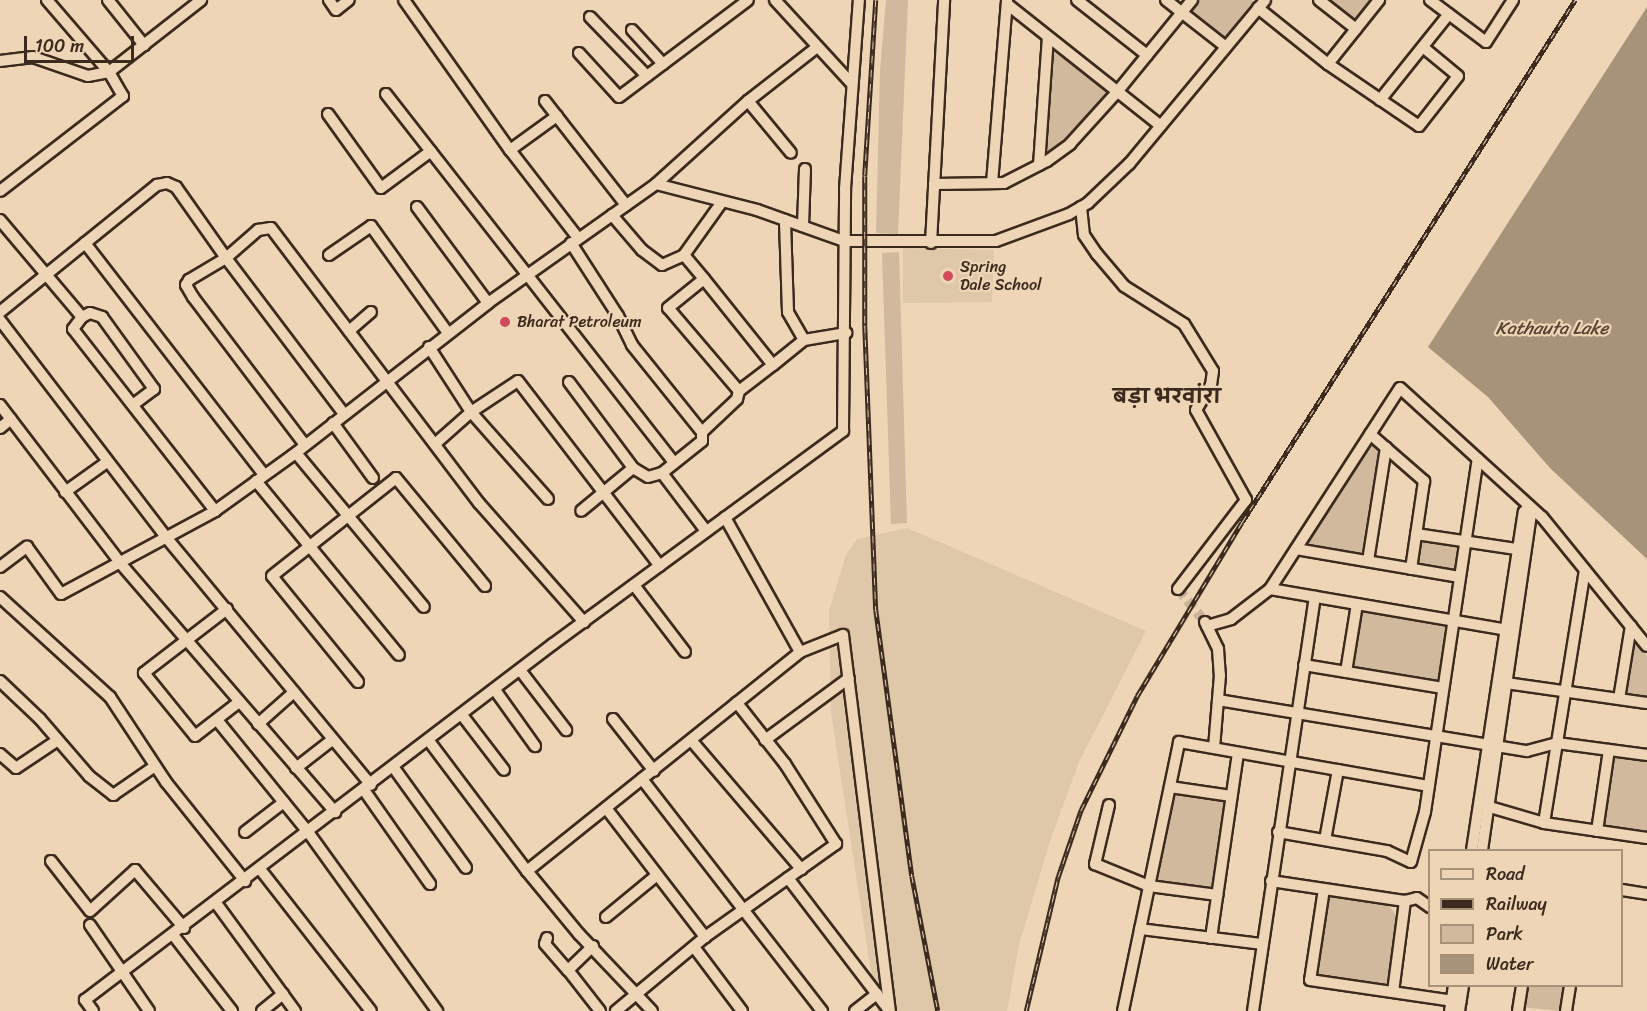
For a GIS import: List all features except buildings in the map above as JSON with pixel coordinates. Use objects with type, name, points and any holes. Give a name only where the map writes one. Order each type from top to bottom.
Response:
[{"type":"street","points":[[0,191],[123,96],[109,72],[47,0]]},
{"type":"street","points":[[108,0],[144,45]]},
{"type":"street","points":[[0,61],[33,57],[88,76],[109,72],[201,0]]},
{"type":"street","points":[[329,0],[336,10],[349,0]]},
{"type":"street","points":[[404,0],[575,241],[632,345],[702,432],[702,441],[662,473],[648,477],[633,468],[569,382]]},
{"type":"street","points":[[579,53],[619,97],[748,0]]},
{"type":"street","points":[[775,0],[852,84]]},
{"type":"street","points":[[93,1011],[85,1000],[174,936],[520,670],[843,431],[846,333],[844,241],[858,0]]},
{"type":"street","points":[[931,243],[944,0]]},
{"type":"street","points":[[1077,0],[1147,55]]},
{"type":"street","points":[[1166,0],[1226,47]]},
{"type":"street","points":[[934,184],[1004,183],[1039,165],[1070,144],[1118,92],[1192,0]]},
{"type":"street","points":[[1319,0],[1356,29]]},
{"type":"street","points":[[1328,64],[1379,0]]},
{"type":"street","points":[[1430,0],[1486,42],[1508,2]]},
{"type":"street","points":[[992,183],[1007,2]]},
{"type":"street","points":[[1007,2],[1161,126]]},
{"type":"street","points":[[656,184],[785,220],[844,241],[931,243],[996,241],[1032,230],[1081,207],[1109,185],[1262,4],[1328,64],[1419,126],[1458,76],[1423,47]]},
{"type":"street","points":[[1380,100],[1449,14]]},
{"type":"street","points":[[590,17],[647,76]]},
{"type":"street","points":[[632,30],[663,64]]},
{"type":"street","points":[[1039,165],[1047,36]]},
{"type":"street","points":[[0,567],[27,547],[61,594],[121,564],[214,510],[296,453],[386,379],[488,303],[656,184],[748,100],[817,47]]},
{"type":"street","points":[[386,94],[529,273],[674,462]]},
{"type":"street","points":[[748,100],[791,153]]},
{"type":"street","points":[[545,101],[626,205]]},
{"type":"street","points":[[328,114],[381,188],[431,150]]},
{"type":"street","points":[[510,150],[557,116]]},
{"type":"street","points":[[803,226],[805,169]]},
{"type":"street","points":[[0,312],[157,185],[167,183],[176,187],[226,258],[344,414]]},
{"type":"street","points":[[612,215],[642,250],[662,266],[684,255],[722,202]]},
{"type":"street","points":[[417,207],[488,303]]},
{"type":"street","points":[[1081,207],[1084,235],[1097,254],[1124,285],[1184,324],[1213,371],[1212,385],[1196,410],[1246,501],[1178,589]]},
{"type":"street","points":[[0,220],[82,317]]},
{"type":"street","points":[[785,220],[788,312],[804,340]]},
{"type":"street","points":[[329,255],[371,226],[448,333]]},
{"type":"street","points":[[305,445],[186,285],[226,258],[258,230],[271,228],[479,503],[584,622]]},
{"type":"street","points":[[85,243],[308,546],[399,655]]},
{"type":"street","points":[[684,255],[773,365]]},
{"type":"street","points":[[704,279],[668,308],[739,391]]},
{"type":"street","points":[[350,331],[371,312]]},
{"type":"street","points":[[134,404],[154,389],[102,317],[97,313],[82,317],[73,330],[134,404],[214,510]]},
{"type":"street","points":[[0,320],[107,462],[368,787],[430,884]]},
{"type":"street","points":[[702,432],[737,399],[739,391],[804,340],[846,333]]},
{"type":"street","points":[[429,347],[471,412],[548,499]]},
{"type":"street","points":[[435,444],[471,412],[518,381],[660,566]]},
{"type":"street","points":[[1214,748],[1218,700],[1218,649],[1206,624],[1231,619],[1270,589],[1400,388],[1529,506],[1647,646]]},
{"type":"street","points":[[0,405],[121,564],[335,812]]},
{"type":"street","points":[[0,428],[11,419]]},
{"type":"street","points":[[333,423],[373,478]]},
{"type":"street","points":[[1370,434],[1424,481],[1411,569]]},
{"type":"street","points":[[1368,561],[1386,447]]},
{"type":"street","points":[[296,453],[345,516],[424,607]]},
{"type":"street","points":[[1278,832],[1387,851],[1411,862],[1429,786],[1478,459]]},
{"type":"street","points":[[65,492],[107,462]]},
{"type":"street","points":[[581,511],[633,468]]},
{"type":"street","points":[[662,473],[706,531]]},
{"type":"street","points":[[358,682],[272,576],[345,516],[396,478],[485,586]]},
{"type":"street","points":[[1482,849],[1484,805],[1522,550],[1524,512],[1529,506]]},
{"type":"street","points":[[725,517],[800,652]]},
{"type":"street","points":[[1416,534],[1522,550]]},
{"type":"street","points":[[1296,549],[1460,577]]},
{"type":"street","points":[[1544,823],[1585,570]]},
{"type":"street","points":[[634,585],[685,651]]},
{"type":"street","points":[[1270,589],[1510,630]]},
{"type":"street","points":[[0,597],[110,697],[155,766],[245,881]]},
{"type":"street","points":[[1253,1011],[1315,597]]},
{"type":"street","points":[[1346,672],[1357,604]]},
{"type":"street","points":[[227,609],[144,673],[191,734],[195,736],[239,702]]},
{"type":"street","points":[[1619,699],[1631,626]]},
{"type":"street","points":[[1493,746],[1506,683],[1510,630]]},
{"type":"street","points":[[527,871],[800,652],[843,635],[890,1011]]},
{"type":"street","points":[[1304,665],[1443,688]]},
{"type":"street","points":[[520,670],[566,730]]},
{"type":"street","points":[[765,740],[849,678]]},
{"type":"street","points":[[0,681],[58,740],[89,776],[113,795],[155,766]]},
{"type":"street","points":[[1506,683],[1647,703]]},
{"type":"street","points":[[495,690],[535,746]]},
{"type":"street","points":[[258,724],[294,692]]},
{"type":"street","points":[[1218,700],[1527,751],[1557,743],[1647,755]]},
{"type":"street","points":[[616,1011],[705,937],[836,844],[785,764],[737,703]]},
{"type":"street","points":[[462,715],[504,770]]},
{"type":"street","points":[[613,719],[654,771]]},
{"type":"street","points":[[217,720],[308,832],[436,1011]]},
{"type":"street","points":[[0,754],[16,768],[58,740]]},
{"type":"street","points":[[691,740],[801,869]]},
{"type":"street","points":[[296,768],[332,741]]},
{"type":"street","points":[[429,741],[527,871],[593,946],[639,993],[652,1011]]},
{"type":"street","points":[[1123,1011],[1179,742],[1429,786]]},
{"type":"street","points":[[1597,831],[1609,750]]},
{"type":"street","points":[[1211,938],[1238,753]]},
{"type":"street","points":[[394,768],[466,868]]},
{"type":"street","points":[[1325,840],[1338,770]]},
{"type":"street","points":[[642,779],[822,1011]]},
{"type":"street","points":[[1170,787],[1232,796]]},
{"type":"street","points":[[245,832],[284,802]]},
{"type":"street","points":[[1109,805],[1095,864],[1149,886],[1217,895]]},
{"type":"street","points":[[1484,805],[1544,823],[1647,838]]},
{"type":"street","points":[[1472,849],[1484,805]]},
{"type":"street","points":[[606,808],[705,937]]},
{"type":"street","points":[[51,861],[90,911],[135,870],[184,928]]},
{"type":"street","points":[[260,869],[371,1011]]},
{"type":"street","points":[[606,917],[657,874]]},
{"type":"street","points":[[788,878],[890,1011]]},
{"type":"street","points":[[1271,881],[1405,901],[1417,898],[1428,906]]},
{"type":"street","points":[[1324,889],[1310,980],[1393,992],[1455,1006]]},
{"type":"street","points":[[1623,890],[1647,894]]},
{"type":"street","points":[[1393,992],[1405,901]]},
{"type":"street","points":[[216,903],[295,1011]]},
{"type":"street","points":[[90,925],[149,1011]]},
{"type":"street","points":[[1140,929],[1262,944]]},
{"type":"street","points":[[174,936],[232,1011]]},
{"type":"street","points":[[547,938],[544,944],[600,1011]]},
{"type":"street","points":[[568,970],[593,946]]},
{"type":"street","points":[[694,947],[742,1011]]},
{"type":"street","points":[[1454,987],[1455,1006]]},
{"type":"street","points":[[1455,1006],[1463,987]]},
{"type":"street","points":[[1518,1011],[1522,987]]},
{"type":"street","points":[[1566,1011],[1570,987]]},
{"type":"street","points":[[262,1011],[283,994]]},
{"type":"street","points":[[855,1011],[877,994]]},
{"type":"shaded area","name":"Spring Dale School","points":[[903,248],[994,250],[992,302],[903,303]]},
{"type":"shaded area","points":[[907,528],[1146,631],[1079,762],[1051,838],[1019,945],[1007,1011],[877,1011],[831,713],[829,611],[846,555],[857,539]]},
{"type":"green space","points":[[886,0],[908,0],[898,234],[876,233],[880,71]]},
{"type":"green space","points":[[1199,0],[1252,0],[1254,2],[1226,39],[1190,11]]},
{"type":"green space","points":[[1325,0],[1374,0],[1355,24]]},
{"type":"green space","points":[[1050,44],[1109,92],[1072,135],[1047,157],[1044,156]]},
{"type":"green space","points":[[899,252],[907,523],[891,524],[882,253]]},
{"type":"green space","points":[[1373,441],[1381,448],[1366,556],[1306,546]]},
{"type":"green space","points":[[1420,539],[1460,545],[1455,573],[1415,566]]},
{"type":"green space","points":[[1360,610],[1448,624],[1438,682],[1350,668]]},
{"type":"green space","points":[[1634,639],[1647,655],[1647,697],[1624,694]]},
{"type":"green space","points":[[1613,757],[1647,761],[1647,833],[1602,827]]},
{"type":"green space","points":[[1173,790],[1227,800],[1213,892],[1153,883]]},
{"type":"green space","points":[[1326,895],[1388,904],[1398,918],[1387,986],[1316,976]]},
{"type":"green space","points":[[1525,987],[1563,987],[1560,1011],[1522,1007]]},
{"type":"water","name":"Kathauta Lake","points":[[1647,7],[1647,559],[1550,468],[1488,397],[1428,347]]},
{"type":"tunnel","points":[[1178,589],[1205,622]]},
{"type":"railway","points":[[876,0],[865,176],[865,326],[876,610],[912,876],[938,1011]]},
{"type":"railway","points":[[1026,1011],[1058,877],[1081,810],[1137,696],[1242,522],[1575,0]]},
{"type":"place","name":"Spring Dale School","points":[[948,276]]},
{"type":"place","name":"Bharat Petroleum","points":[[505,322]]},
{"type":"district","name":"बड़ा भरवांरा","points":[[1167,396]]}]
